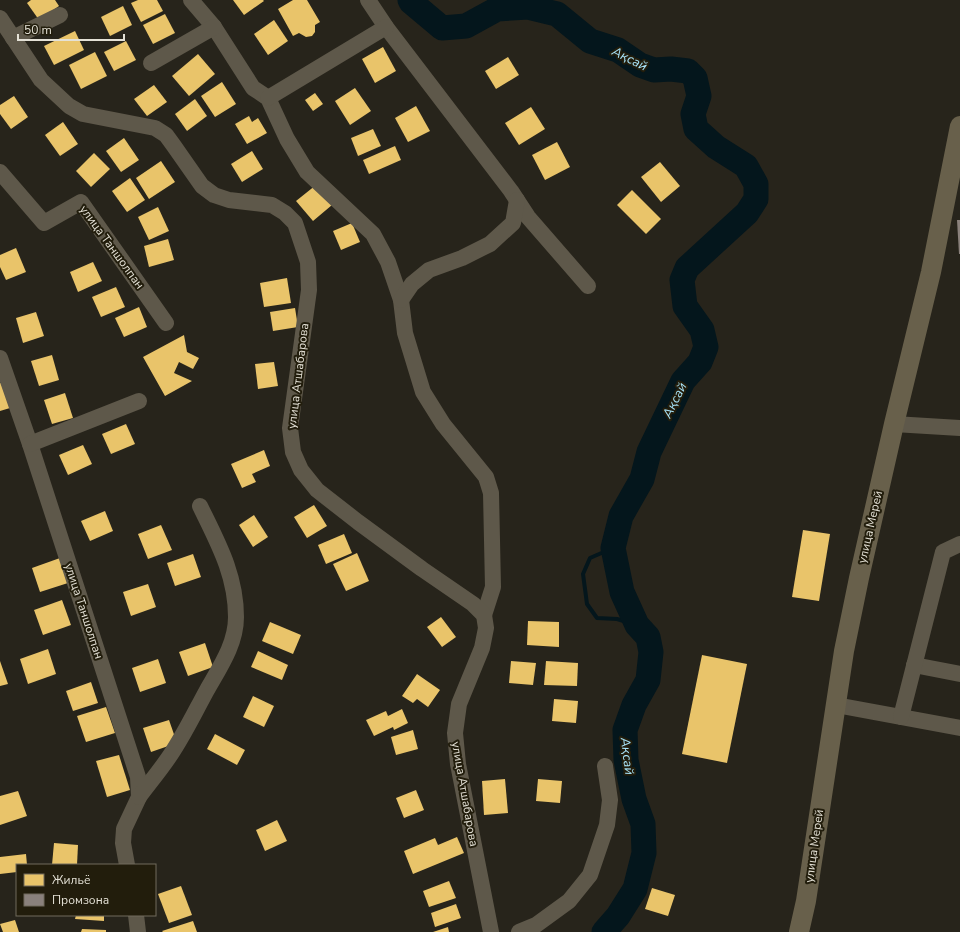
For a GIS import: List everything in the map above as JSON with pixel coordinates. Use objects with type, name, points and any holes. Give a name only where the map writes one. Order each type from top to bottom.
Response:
[{"type":"main road","name":"улица Мерей","points":[[799,932],[806,901],[844,651],[894,424],[931,272],[960,126]]},
{"type":"street","points":[[191,0],[214,27],[253,88],[268,98],[287,139],[307,172],[372,234],[388,262],[401,300],[405,333],[423,392],[443,424],[486,477],[491,493],[493,587],[484,615]]},
{"type":"street","points":[[368,0],[517,200],[528,217],[588,286]]},
{"type":"street","points":[[13,38],[60,15]]},
{"type":"street","name":"улица Атшабарова","points":[[0,18],[41,80],[69,106],[83,114],[155,128],[166,135],[202,186],[214,195],[229,200],[272,205],[285,213],[295,223],[308,262],[309,290],[290,428],[293,452],[301,470],[317,490],[422,569],[473,604],[484,615],[486,628],[482,648],[459,704],[455,733],[458,764],[491,932]]},
{"type":"street","points":[[268,98],[386,26]]},
{"type":"street","points":[[151,63],[214,27]]},
{"type":"street","name":"улица Таншолпан","points":[[0,172],[44,223],[81,202],[166,323]]},
{"type":"street","points":[[401,300],[412,284],[429,270],[462,258],[490,244],[513,224],[517,200]]},
{"type":"street","name":"улица Таншолпан","points":[[0,358],[30,444],[138,777],[139,797],[124,829],[123,843],[127,864]]},
{"type":"street","points":[[30,444],[139,401]]},
{"type":"street","points":[[894,424],[960,428]]},
{"type":"street","points":[[139,797],[173,751],[228,653],[234,634],[236,618],[234,591],[230,572],[220,545],[200,506]]},
{"type":"street","points":[[901,717],[943,552],[960,544]]},
{"type":"street","points":[[914,665],[960,674]]},
{"type":"street","points":[[836,705],[960,728]]},
{"type":"street","points":[[519,932],[536,925],[569,901],[590,875],[607,825],[610,800],[605,766]]},
{"type":"street","points":[[136,916],[138,932]]},
{"type":"building: Жильё","points":[[31,0],[55,0],[59,6],[39,20],[27,3]]},
{"type":"building: Жильё","points":[[138,0],[157,0],[163,11],[141,22],[131,3]]},
{"type":"building: Жильё","points":[[233,0],[263,0],[264,1],[244,15]]},
{"type":"building: Жильё","points":[[293,0],[307,0],[320,22],[315,25],[315,32],[312,36],[306,37],[299,33],[293,36],[278,9]]},
{"type":"building: Жильё","points":[[123,6],[132,25],[110,36],[101,17]]},
{"type":"building: Жильё","points":[[165,14],[175,33],[153,44],[143,25]]},
{"type":"building: Жильё","points":[[274,20],[288,41],[268,55],[254,34]]},
{"type":"building: Жильё","points":[[75,31],[84,50],[54,65],[44,46]]},
{"type":"building: Жильё","points":[[126,41],[136,60],[114,71],[104,52]]},
{"type":"building: Жильё","points":[[383,47],[396,71],[375,83],[362,59]]},
{"type":"building: Жильё","points":[[95,52],[107,76],[81,89],[69,65]]},
{"type":"building: Жильё","points":[[198,54],[215,74],[189,96],[172,76]]},
{"type":"building: Жильё","points":[[508,57],[519,75],[496,89],[485,71]]},
{"type":"building: Жильё","points":[[222,82],[236,104],[215,117],[201,96]]},
{"type":"building: Жильё","points":[[154,85],[167,102],[147,116],[134,99]]},
{"type":"building: Жильё","points":[[355,88],[371,111],[350,125],[335,101]]},
{"type":"building: Жильё","points":[[315,93],[323,104],[313,111],[305,100]]},
{"type":"building: Жильё","points":[[14,96],[28,117],[11,129],[0,114],[0,105]]},
{"type":"building: Жильё","points":[[195,99],[207,116],[187,131],[175,114]]},
{"type":"building: Жильё","points":[[416,106],[430,131],[408,142],[395,118]]},
{"type":"building: Жильё","points":[[531,107],[545,129],[519,145],[505,123]]},
{"type":"building: Жильё","points":[[249,116],[252,122],[258,118],[267,133],[247,144],[235,124]]},
{"type":"building: Жильё","points":[[63,122],[78,144],[60,156],[45,135]]},
{"type":"building: Жильё","points":[[373,129],[381,146],[358,156],[351,138]]},
{"type":"building: Жильё","points":[[124,138],[139,160],[121,172],[106,151]]},
{"type":"building: Жильё","points":[[557,142],[570,167],[545,180],[532,155]]},
{"type":"building: Жильё","points":[[395,146],[401,160],[369,174],[363,160]]},
{"type":"building: Жильё","points":[[252,151],[263,169],[242,182],[231,164]]},
{"type":"building: Жильё","points":[[94,153],[110,169],[91,187],[76,171]]},
{"type":"building: Жильё","points":[[161,161],[175,182],[149,199],[136,178]]},
{"type":"building: Жильё","points":[[660,162],[680,186],[661,202],[641,177]]},
{"type":"building: Жильё","points":[[130,178],[145,200],[127,212],[112,191]]},
{"type":"building: Жильё","points":[[316,185],[332,205],[313,221],[296,201]]},
{"type":"building: Жильё","points":[[632,190],[661,219],[646,234],[617,205]]},
{"type":"building: Жильё","points":[[158,207],[169,231],[149,240],[138,217]]},
{"type":"building: Жильё","points":[[352,223],[360,242],[341,250],[333,231]]},
{"type":"building: Жильё","points":[[168,239],[174,260],[149,267],[144,246]]},
{"type":"building: Жильё","points":[[16,248],[26,272],[6,280],[0,267],[0,255]]},
{"type":"building: Жильё","points":[[93,262],[102,281],[78,292],[70,272]]},
{"type":"building: Жильё","points":[[287,278],[291,303],[264,307],[260,283]]},
{"type":"building: Жильё","points":[[116,287],[125,307],[101,317],[92,297]]},
{"type":"building: Жильё","points":[[139,307],[147,327],[124,337],[115,318]]},
{"type":"building: Жильё","points":[[295,308],[298,327],[273,331],[270,312]]},
{"type":"building: Жильё","points":[[36,312],[44,336],[23,343],[16,318]]},
{"type":"building: Жильё","points":[[184,335],[187,352],[199,358],[193,369],[179,362],[174,373],[192,381],[165,396],[143,357]]},
{"type":"building: Жильё","points":[[52,355],[59,380],[39,386],[31,361]]},
{"type":"building: Жильё","points":[[274,362],[278,386],[258,389],[255,364]]},
{"type":"building: Жильё","points":[[0,383],[10,408],[0,411]]},
{"type":"building: Жильё","points":[[65,393],[73,418],[52,424],[44,400]]},
{"type":"building: Жильё","points":[[126,424],[135,444],[111,454],[102,434]]},
{"type":"building: Жильё","points":[[83,445],[92,464],[68,475],[59,455]]},
{"type":"building: Жильё","points":[[264,450],[270,466],[252,474],[256,482],[242,488],[231,464]]},
{"type":"building: Жильё","points":[[314,505],[327,526],[307,538],[294,517]]},
{"type":"building: Жильё","points":[[105,511],[113,531],[90,541],[81,521]]},
{"type":"building: Жильё","points":[[254,515],[268,537],[253,547],[239,525]]},
{"type":"building: Жильё","points":[[161,525],[172,550],[148,559],[138,534]]},
{"type":"building: Жильё","points":[[803,530],[830,534],[819,601],[792,597]]},
{"type":"building: Жильё","points":[[344,534],[352,553],[326,564],[318,545]]},
{"type":"building: Жильё","points":[[357,553],[369,581],[346,591],[333,564]]},
{"type":"building: Жильё","points":[[193,554],[201,577],[175,586],[167,563]]},
{"type":"building: Жильё","points":[[60,558],[68,583],[40,592],[32,568]]},
{"type":"building: Жильё","points":[[148,584],[156,607],[131,616],[123,592]]},
{"type":"building: Жильё","points":[[62,600],[71,625],[43,635],[34,610]]},
{"type":"building: Жильё","points":[[441,617],[456,637],[442,647],[427,627]]},
{"type":"building: Жильё","points":[[528,621],[559,622],[559,647],[527,645]]},
{"type":"building: Жильё","points":[[270,622],[301,635],[293,654],[262,641]]},
{"type":"building: Жильё","points":[[205,643],[213,667],[188,676],[179,652]]},
{"type":"building: Жильё","points":[[48,649],[56,674],[28,684],[20,659]]},
{"type":"building: Жильё","points":[[258,651],[288,665],[282,680],[251,667]]},
{"type":"building: Жильё","points":[[702,655],[747,664],[727,763],[682,754]]},
{"type":"building: Жильё","points":[[158,659],[166,683],[140,692],[132,668]]},
{"type":"building: Жильё","points":[[0,661],[8,684],[0,686]]},
{"type":"building: Жильё","points":[[511,661],[536,663],[533,685],[509,683]]},
{"type":"building: Жильё","points":[[546,661],[578,663],[577,686],[544,685]]},
{"type":"building: Жильё","points":[[417,674],[440,690],[428,707],[417,699],[413,703],[402,696]]},
{"type":"building: Жильё","points":[[91,682],[98,703],[73,711],[66,691]]},
{"type":"building: Жильё","points":[[253,696],[274,706],[264,727],[243,717]]},
{"type":"building: Жильё","points":[[554,699],[578,701],[576,723],[552,721]]},
{"type":"building: Жильё","points":[[106,707],[115,733],[86,742],[77,716]]},
{"type":"building: Жильё","points":[[402,709],[408,723],[394,730],[393,727],[374,736],[366,720],[386,711],[388,716]]},
{"type":"building: Жильё","points":[[169,720],[177,743],[151,752],[143,728]]},
{"type":"building: Жильё","points":[[413,730],[418,749],[396,755],[391,737]]},
{"type":"building: Жильё","points":[[215,734],[245,750],[237,765],[207,749]]},
{"type":"building: Жильё","points":[[119,755],[130,790],[107,797],[96,761]]},
{"type":"building: Жильё","points":[[505,779],[508,813],[484,815],[482,781]]},
{"type":"building: Жильё","points":[[538,779],[562,781],[560,803],[536,801]]},
{"type":"building: Жильё","points":[[416,790],[424,810],[404,818],[396,798]]},
{"type":"building: Жильё","points":[[18,791],[27,816],[0,825],[0,796]]},
{"type":"building: Жильё","points":[[277,820],[287,841],[265,851],[256,830]]},
{"type":"building: Жильё","points":[[457,837],[464,853],[413,874],[404,851],[435,838],[438,845]]},
{"type":"building: Жильё","points":[[54,843],[78,845],[77,864],[52,864]]},
{"type":"building: Жильё","points":[[26,854],[27,864],[16,864],[16,872],[0,874],[0,857]]},
{"type":"building: Жильё","points":[[449,881],[456,898],[429,907],[423,891]]},
{"type":"building: Жильё","points":[[181,886],[192,915],[169,923],[158,894]]},
{"type":"building: Жильё","points":[[652,888],[675,895],[668,916],[645,909]]},
{"type":"building: Жильё","points":[[456,904],[461,918],[435,927],[431,913]]},
{"type":"building: Жильё","points":[[76,916],[104,916],[104,921],[75,919]]},
{"type":"building: Жильё","points":[[15,920],[19,932],[3,932],[0,924]]},
{"type":"building: Жильё","points":[[193,921],[197,932],[162,931]]},
{"type":"building: Жильё","points":[[448,927],[449,932],[433,932]]},
{"type":"building: Жильё","points":[[82,929],[106,930],[106,932],[81,932]]},
{"type":"building: Промзона","points":[[957,220],[960,220],[960,254],[959,254]]},
{"type":"waterway","name":"Ақсай","points":[[410,0],[442,28],[466,26],[497,9],[528,7],[557,14],[590,41],[618,50],[640,65],[654,70],[671,69],[688,71],[695,78],[699,96],[693,114],[696,129],[716,147],[746,166],[756,184],[756,199],[747,213],[687,268],[682,280],[685,306],[702,330],[706,347],[700,362],[683,381],[649,452],[642,479],[621,516],[613,548],[622,592],[637,625],[648,637],[651,652],[648,680],[634,705],[625,730],[626,760],[634,799],[643,824],[644,853],[635,889],[618,916],[604,932]]},
{"type":"waterway","points":[[613,548],[590,558],[583,574],[587,604],[597,618],[617,619],[637,625]]}]
